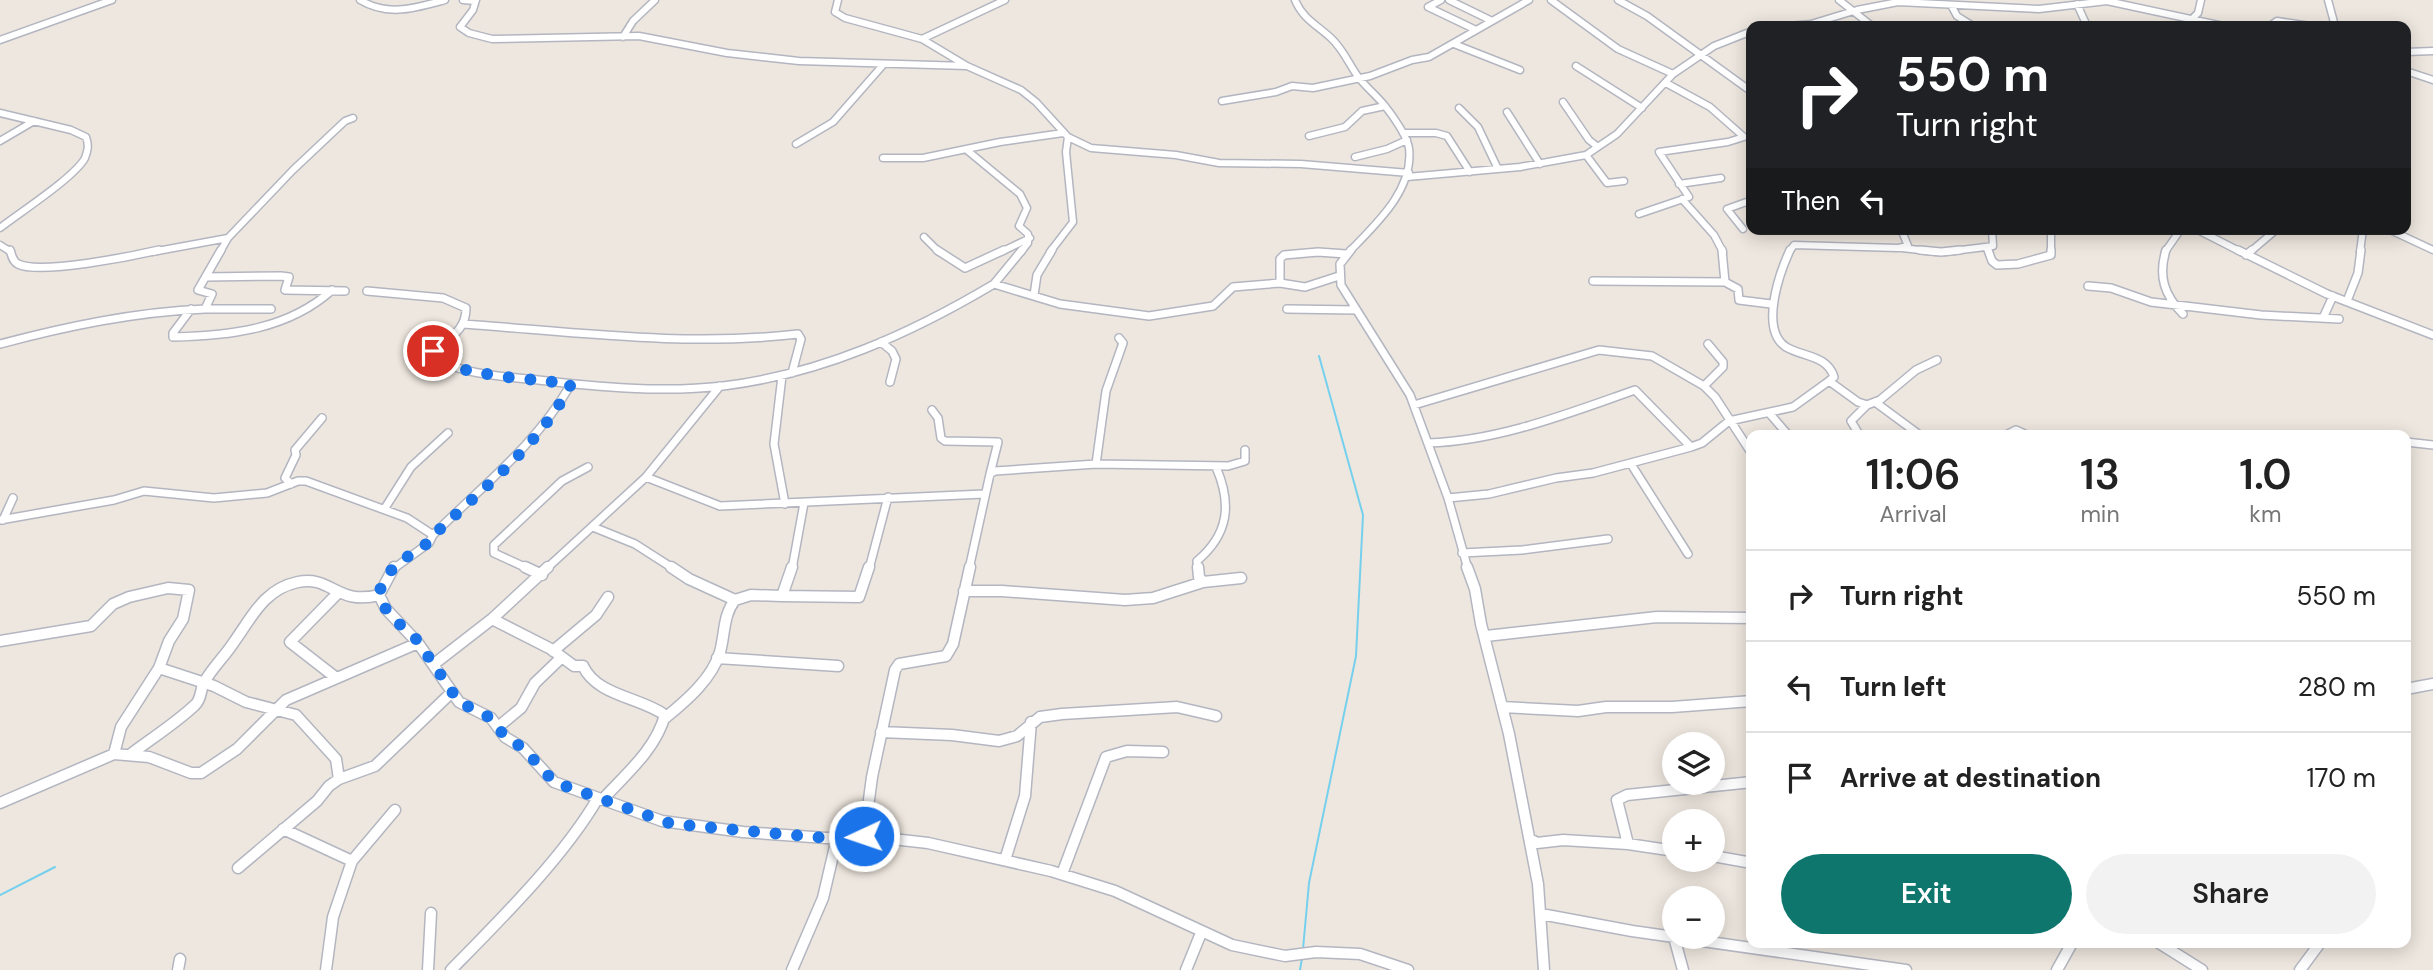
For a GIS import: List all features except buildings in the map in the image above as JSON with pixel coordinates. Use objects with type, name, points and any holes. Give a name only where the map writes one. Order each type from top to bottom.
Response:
[{"type":"street","points":[[0,40],[112,0]]},
{"type":"street","points":[[360,0],[388,11],[411,10],[445,0]]},
{"type":"street","points":[[463,0],[476,0],[473,10],[460,27],[482,37],[531,40],[623,37],[666,39],[727,53],[799,61],[967,65]]},
{"type":"street","points":[[623,37],[633,21],[655,0]]},
{"type":"street","points":[[838,0],[835,12],[845,18],[922,39],[1032,98],[1065,135],[1091,148],[1176,155],[1219,163],[1301,164],[1408,175],[1498,169],[1586,155],[1616,134],[1673,74],[1729,38],[1746,33]]},
{"type":"street","points":[[922,39],[1005,0]]},
{"type":"street","points":[[1295,0],[1308,21],[1331,38],[1347,57],[1359,78],[1385,106],[1405,136],[1408,175],[1379,220],[1346,254],[1340,264],[1339,276],[1344,293],[1391,361],[1414,405],[1448,498],[1462,553],[1475,589],[1530,839],[1541,914],[1544,970]]},
{"type":"street","points":[[1441,0],[1428,7],[1474,29]]},
{"type":"street","points":[[1449,0],[1490,20]]},
{"type":"street","points":[[1222,101],[1276,92],[1292,86],[1313,88],[1359,78],[1429,57],[1529,0]]},
{"type":"street","points":[[1551,0],[1618,50],[1673,74]]},
{"type":"street","points":[[1618,0],[1658,24],[1746,88]]},
{"type":"street","points":[[1839,0],[1865,21]]},
{"type":"street","points":[[1880,0],[1886,4]]},
{"type":"street","points":[[2193,18],[2198,13],[2201,0]]},
{"type":"street","points":[[2328,0],[2334,21]]},
{"type":"street","points":[[1821,21],[1886,4],[1910,2],[2039,9],[2080,2],[2121,1],[2204,21]]},
{"type":"street","points":[[2080,2],[2087,21]]},
{"type":"street","points":[[1951,5],[1957,16],[1964,21]]},
{"type":"street","points":[[1454,44],[1520,71]]},
{"type":"street","points":[[2411,51],[2433,51]]},
{"type":"street","points":[[796,144],[833,122],[883,65]]},
{"type":"street","points":[[1576,66],[1642,108]]},
{"type":"street","points":[[2411,73],[2433,80]]},
{"type":"street","points":[[1639,214],[1682,200],[1689,195],[1659,152],[1744,138],[1710,107],[1665,83]]},
{"type":"street","points":[[1563,102],[1589,140],[1598,147]]},
{"type":"street","points":[[1309,136],[1345,127],[1362,111],[1385,106]]},
{"type":"street","points":[[1460,107],[1478,127],[1498,169]]},
{"type":"street","points":[[1507,112],[1541,164]]},
{"type":"street","points":[[0,113],[71,130],[86,137],[89,145],[84,160],[69,175],[0,228]]},
{"type":"street","points":[[205,309],[212,294],[198,290],[228,238],[293,170],[345,121],[353,118]]},
{"type":"street","points":[[0,142],[34,121]]},
{"type":"street","points":[[1355,157],[1362,152],[1390,148],[1405,136],[1436,133],[1447,136],[1470,172]]},
{"type":"street","points":[[883,158],[908,162],[923,156],[1065,135]]},
{"type":"street","points":[[1034,295],[1044,258],[1073,222],[1065,135]]},
{"type":"street","points":[[968,151],[1024,200],[1027,208],[1019,226],[1030,238]]},
{"type":"street","points":[[1586,155],[1606,183],[1624,181]]},
{"type":"street","points":[[1679,184],[1721,178]]},
{"type":"street","points":[[1682,200],[1708,227],[1725,251],[1725,282]]},
{"type":"street","points":[[1743,229],[1727,209],[1746,202]]},
{"type":"street","points":[[1902,248],[1908,246],[1903,235]]},
{"type":"street","points":[[1448,498],[1489,494],[1632,464],[1702,443],[1729,421],[1794,407],[1834,377],[1833,371],[1826,364],[1779,341],[1772,304],[1779,274],[1794,245],[1902,248],[1941,252],[1993,246],[1994,235]]},
{"type":"street","points":[[1987,247],[1992,261],[1997,265],[2026,262],[2051,255],[2051,235]]},
{"type":"street","points":[[2174,235],[2163,257],[2164,288],[2183,314]]},
{"type":"street","points":[[2208,235],[2333,296],[2433,335]]},
{"type":"street","points":[[2246,255],[2270,235]]},
{"type":"street","points":[[2347,301],[2358,273],[2362,235]]},
{"type":"street","points":[[2401,235],[2433,250]]},
{"type":"street","points":[[925,237],[940,253],[965,268],[1030,238]]},
{"type":"street","points":[[0,244],[10,249],[14,261],[20,265],[49,266],[122,260],[175,246],[228,238]]},
{"type":"street","points":[[367,291],[390,295],[436,296],[457,301],[466,307],[468,318],[460,331],[433,351],[431,355],[435,360],[480,372],[571,384],[676,389],[720,386],[782,376],[881,342],[994,284],[1026,248],[1030,238]]},
{"type":"street","points":[[1280,283],[1280,260],[1284,255],[1300,252],[1346,254]]},
{"type":"street","points":[[205,276],[281,276],[289,277],[285,289],[345,291]]},
{"type":"street","points":[[994,284],[1069,306],[1128,314],[1167,315],[1213,306],[1233,287],[1280,283],[1305,286],[1339,276]]},
{"type":"street","points":[[1593,281],[1725,282],[1738,289],[1742,301],[1772,304]]},
{"type":"street","points":[[2088,286],[2111,288],[2151,302],[2261,315],[2339,319]]},
{"type":"street","points":[[191,309],[173,332],[173,337],[275,325],[306,310],[332,290]]},
{"type":"street","points":[[2323,318],[2333,296]]},
{"type":"street","points":[[0,344],[82,321],[128,313],[191,309],[271,309]]},
{"type":"street","points":[[1287,309],[1356,310]]},
{"type":"street","points":[[464,324],[531,327],[597,336],[667,340],[754,339],[798,334],[801,340],[792,373]]},
{"type":"street","points":[[1096,464],[1106,391],[1123,343],[1119,338]]},
{"type":"street","points":[[881,342],[895,351],[897,359],[890,382]]},
{"type":"street","points":[[1704,386],[1723,367],[1723,362],[1708,344]]},
{"type":"street","points":[[1414,405],[1599,350],[1652,356],[1704,386],[1715,397],[1746,445]]},
{"type":"street","points":[[1856,430],[1851,421],[1871,403],[1916,370],[1937,360]]},
{"type":"street","points":[[782,376],[774,444],[785,504]]},
{"type":"street","points":[[1829,381],[1858,402],[1871,403],[1912,430]]},
{"type":"street","points":[[131,754],[198,703],[203,683],[234,643],[258,605],[279,588],[300,581],[324,582],[336,595],[366,599],[379,595],[394,566],[429,542],[433,535],[534,440],[560,407],[571,384]]},
{"type":"street","points":[[434,664],[492,619],[542,575],[646,477],[720,386]]},
{"type":"street","points":[[1428,443],[1447,443],[1508,432],[1566,416],[1635,390],[1691,447]]},
{"type":"street","points":[[864,836],[881,732],[895,670],[900,664],[946,656],[953,643],[984,494],[998,442],[945,440],[941,438],[938,418],[932,410]]},
{"type":"street","points":[[1770,414],[1784,430]]},
{"type":"street","points":[[291,484],[285,478],[296,455],[295,450],[322,418]]},
{"type":"street","points":[[385,509],[411,467],[448,433]]},
{"type":"street","points":[[2411,443],[2433,445]]},
{"type":"street","points":[[990,474],[995,471],[1096,464],[1216,467],[1240,464],[1245,461],[1245,450]]},
{"type":"street","points":[[1632,464],[1688,554]]},
{"type":"street","points":[[542,575],[494,553],[494,545],[553,489],[588,467]]},
{"type":"street","points":[[1203,582],[1199,577],[1197,561],[1208,553],[1215,543],[1227,500],[1216,467]]},
{"type":"street","points":[[646,477],[720,506],[984,494]]},
{"type":"street","points":[[1,520],[144,491],[214,498],[267,493],[306,481],[412,520],[433,535]]},
{"type":"street","points":[[678,491],[685,483]]},
{"type":"street","points":[[451,970],[512,907],[601,798],[649,746],[665,718],[701,683],[718,658],[730,608],[735,600],[744,596],[859,597],[864,588],[888,497]]},
{"type":"street","points":[[1,520],[13,498]]},
{"type":"street","points":[[782,596],[790,579],[804,503]]},
{"type":"street","points":[[593,527],[635,544],[689,579],[735,600]]},
{"type":"street","points":[[1462,553],[1521,550],[1608,539]]},
{"type":"street","points":[[964,591],[1002,591],[1125,600],[1153,598],[1203,582],[1241,578]]},
{"type":"street","points":[[0,641],[91,626],[113,604],[129,597],[168,588],[189,590],[183,619],[169,641],[159,668],[121,727],[114,754]]},
{"type":"street","points":[[335,677],[290,642],[336,595]]},
{"type":"street","points":[[379,595],[382,604],[418,643],[463,706],[491,718],[505,737],[523,748],[554,782],[672,824],[838,838],[864,836],[928,843],[1006,860],[1115,891],[1232,945],[1275,955],[1316,952],[1360,954],[1408,970]]},
{"type":"street","points":[[553,651],[596,615],[608,597]]},
{"type":"street","points":[[1486,636],[1657,617],[1746,618]]},
{"type":"street","points":[[492,619],[553,651],[573,666],[583,666],[586,675],[608,691],[652,705],[665,715],[665,718]]},
{"type":"street","points":[[0,803],[114,754],[131,754],[161,760],[191,773],[201,772],[237,749],[266,723],[276,709],[291,698],[418,643]]},
{"type":"street","points":[[498,727],[522,708],[535,683],[562,657]]},
{"type":"street","points":[[718,658],[838,666]]},
{"type":"street","points":[[159,668],[246,702],[296,715],[336,759],[339,779]]},
{"type":"street","points":[[2411,688],[2433,684]]},
{"type":"street","points":[[238,868],[339,779],[375,766],[452,692]]},
{"type":"street","points":[[1502,707],[1578,711],[1606,707],[1672,707],[1746,701]]},
{"type":"street","points":[[881,732],[952,734],[999,741],[1017,736],[1040,717],[1062,714],[1177,707],[1216,716]]},
{"type":"street","points":[[1006,860],[1025,796],[1031,722]]},
{"type":"street","points":[[1062,874],[1106,757],[1114,753],[1134,751],[1163,752]]},
{"type":"street","points":[[1628,844],[1616,800],[1627,795],[1746,783]]},
{"type":"street","points":[[326,970],[333,917],[352,862],[395,810]]},
{"type":"street","points":[[283,830],[352,862]]},
{"type":"street","points":[[792,970],[823,898],[838,838]]},
{"type":"street","points":[[1530,839],[1537,843],[1563,840],[1628,844],[1662,851]]},
{"type":"street","points":[[1725,858],[1746,862]]},
{"type":"street","points":[[428,970],[431,913]]},
{"type":"street","points":[[1541,914],[1613,930],[1662,936]]},
{"type":"street","points":[[1186,970],[1201,933]]},
{"type":"street","points":[[1725,944],[1746,947]]},
{"type":"street","points":[[1751,948],[1906,970]]},
{"type":"street","points":[[2057,970],[2069,948]]},
{"type":"street","points":[[2167,948],[2202,970]]},
{"type":"street","points":[[2300,970],[2316,948]]},
{"type":"street","points":[[1677,949],[1683,970]]},
{"type":"waterway","points":[[1303,949],[1309,883],[1356,656],[1363,515],[1319,356]]},
{"type":"waterway","points":[[0,895],[55,867]]},
{"type":"waterway","points":[[1300,970],[1302,958]]},
{"type":"route","points":[[433,351],[431,355],[435,360],[454,366],[515,378],[571,384],[560,407],[534,440],[433,535],[432,540],[394,566],[381,587],[379,595],[382,604],[417,640],[459,702],[491,718],[505,737],[523,748],[554,782],[648,817],[672,824],[743,831],[826,838],[864,836]]}]
